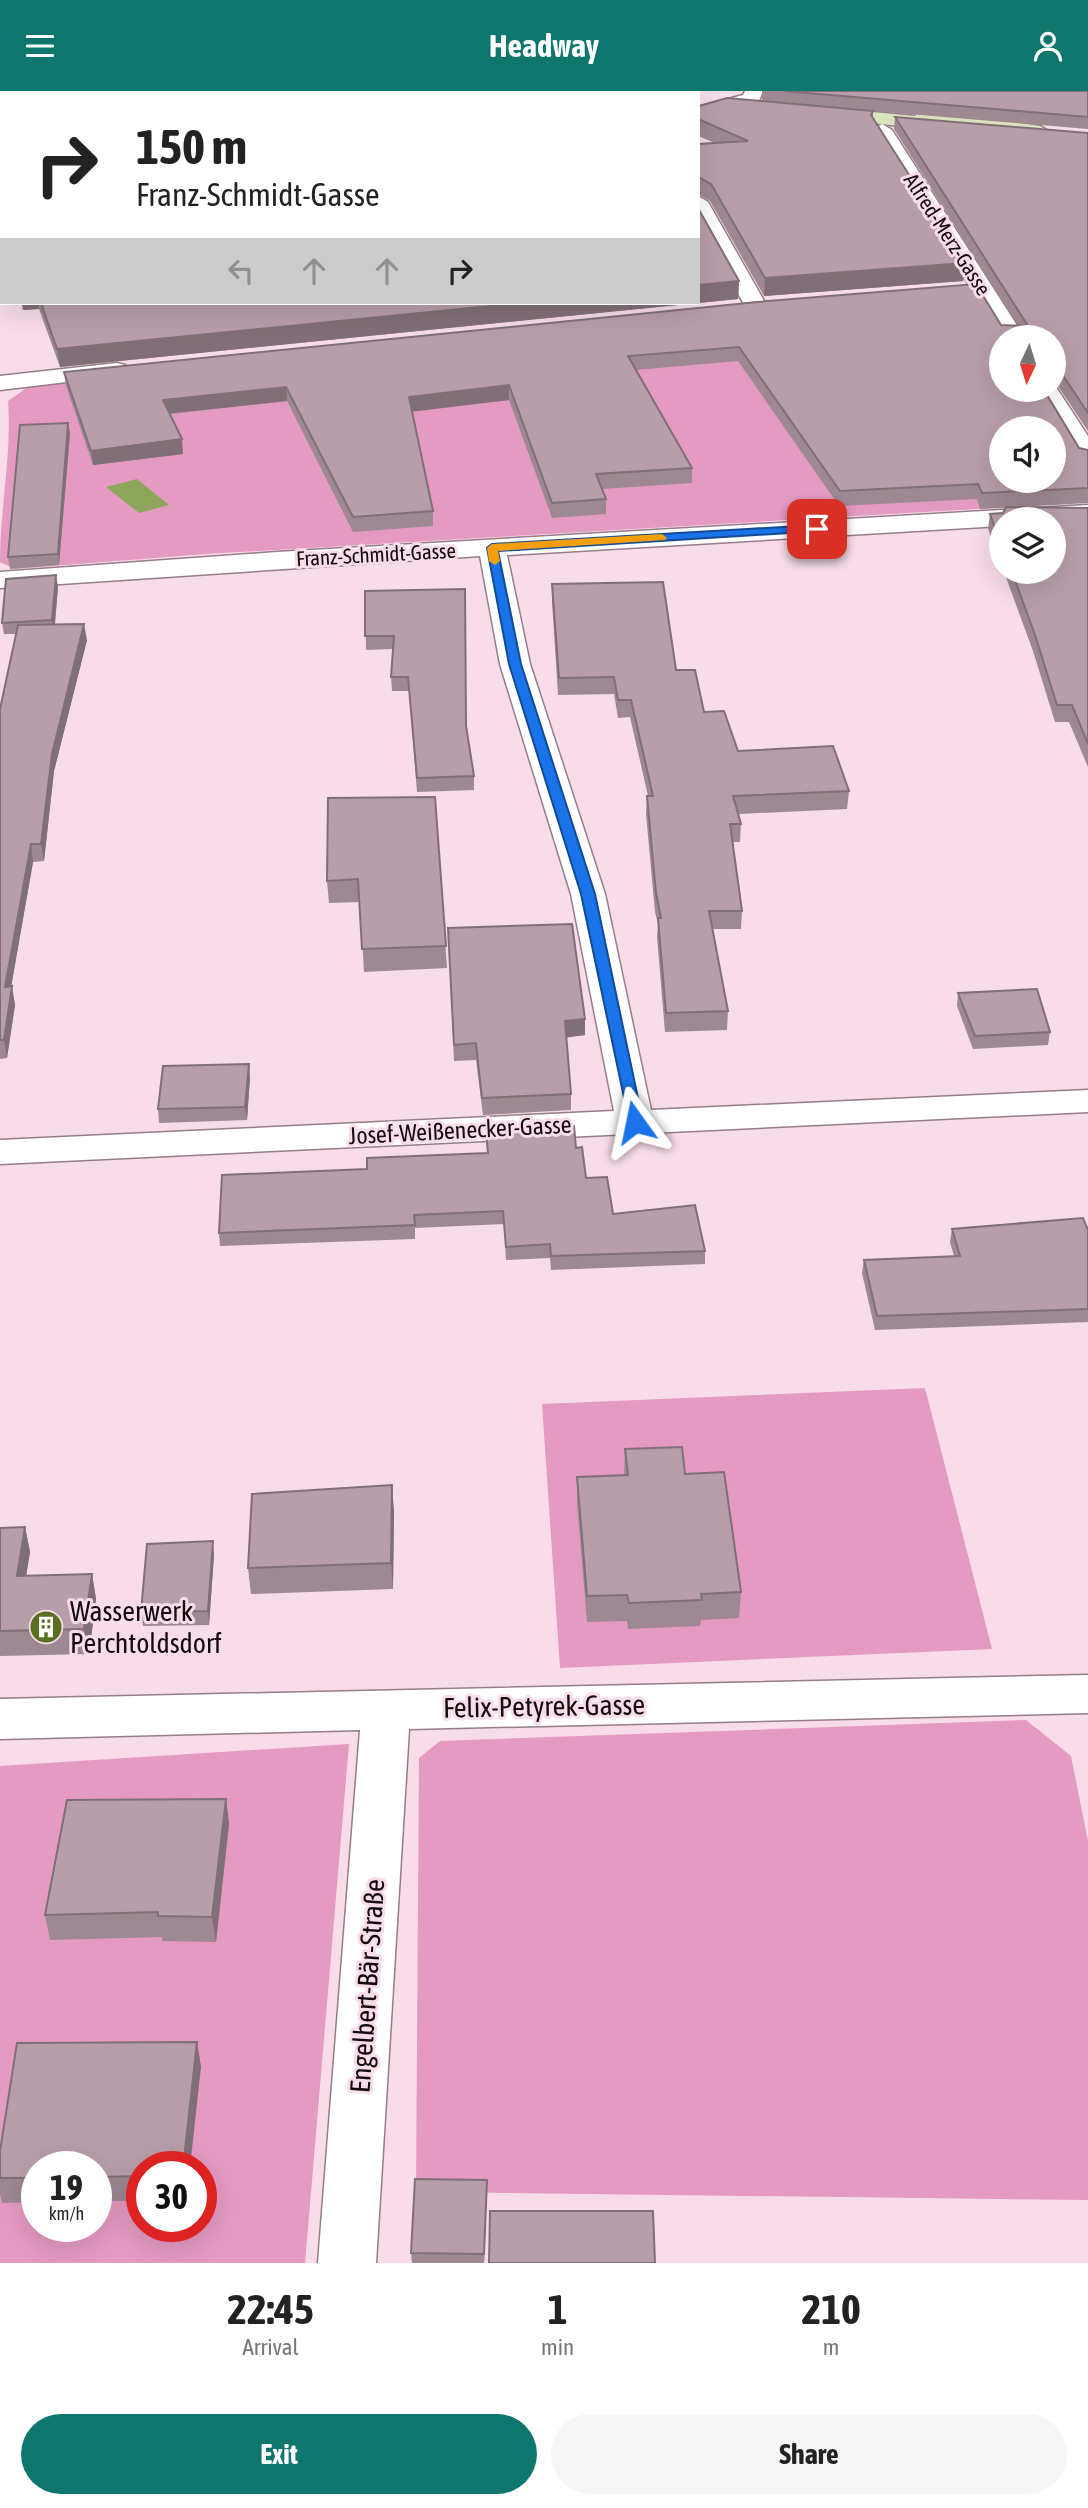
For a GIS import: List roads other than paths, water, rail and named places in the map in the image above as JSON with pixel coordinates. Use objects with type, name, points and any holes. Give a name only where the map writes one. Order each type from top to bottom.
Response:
[{"type":"street","points":[[700,113],[751,99],[754,91]]},
{"type":"street","points":[[700,107],[771,108]]},
{"type":"street","points":[[802,109],[878,110],[1000,124],[1064,135]]},
{"type":"street","name":"Alfred-Merz-Gasse","points":[[882,130],[1006,325]]},
{"type":"street","points":[[700,206],[756,306]]},
{"type":"street","points":[[956,290],[983,288]]},
{"type":"street","points":[[729,308],[783,304]]},
{"type":"street","points":[[0,383],[135,368]]},
{"type":"street","points":[[1055,403],[1088,456]]},
{"type":"street","name":"Franz-Schmidt-Gasse","points":[[0,580],[1088,513]]},
{"type":"street","points":[[492,548],[515,664],[588,894],[635,1122]]},
{"type":"street","name":"Josef-Weißenecker-Gasse","points":[[0,1151],[1088,1101]]},
{"type":"street","name":"Felix-Petyrek-Gasse","points":[[0,1719],[1088,1694]]},
{"type":"street","name":"Engelbert-Bär-Straße","points":[[347,2263],[386,1710]]},
{"type":"place","name":"Wasserwerk Perchtoldsdorf","points":[[46,1627]]}]
